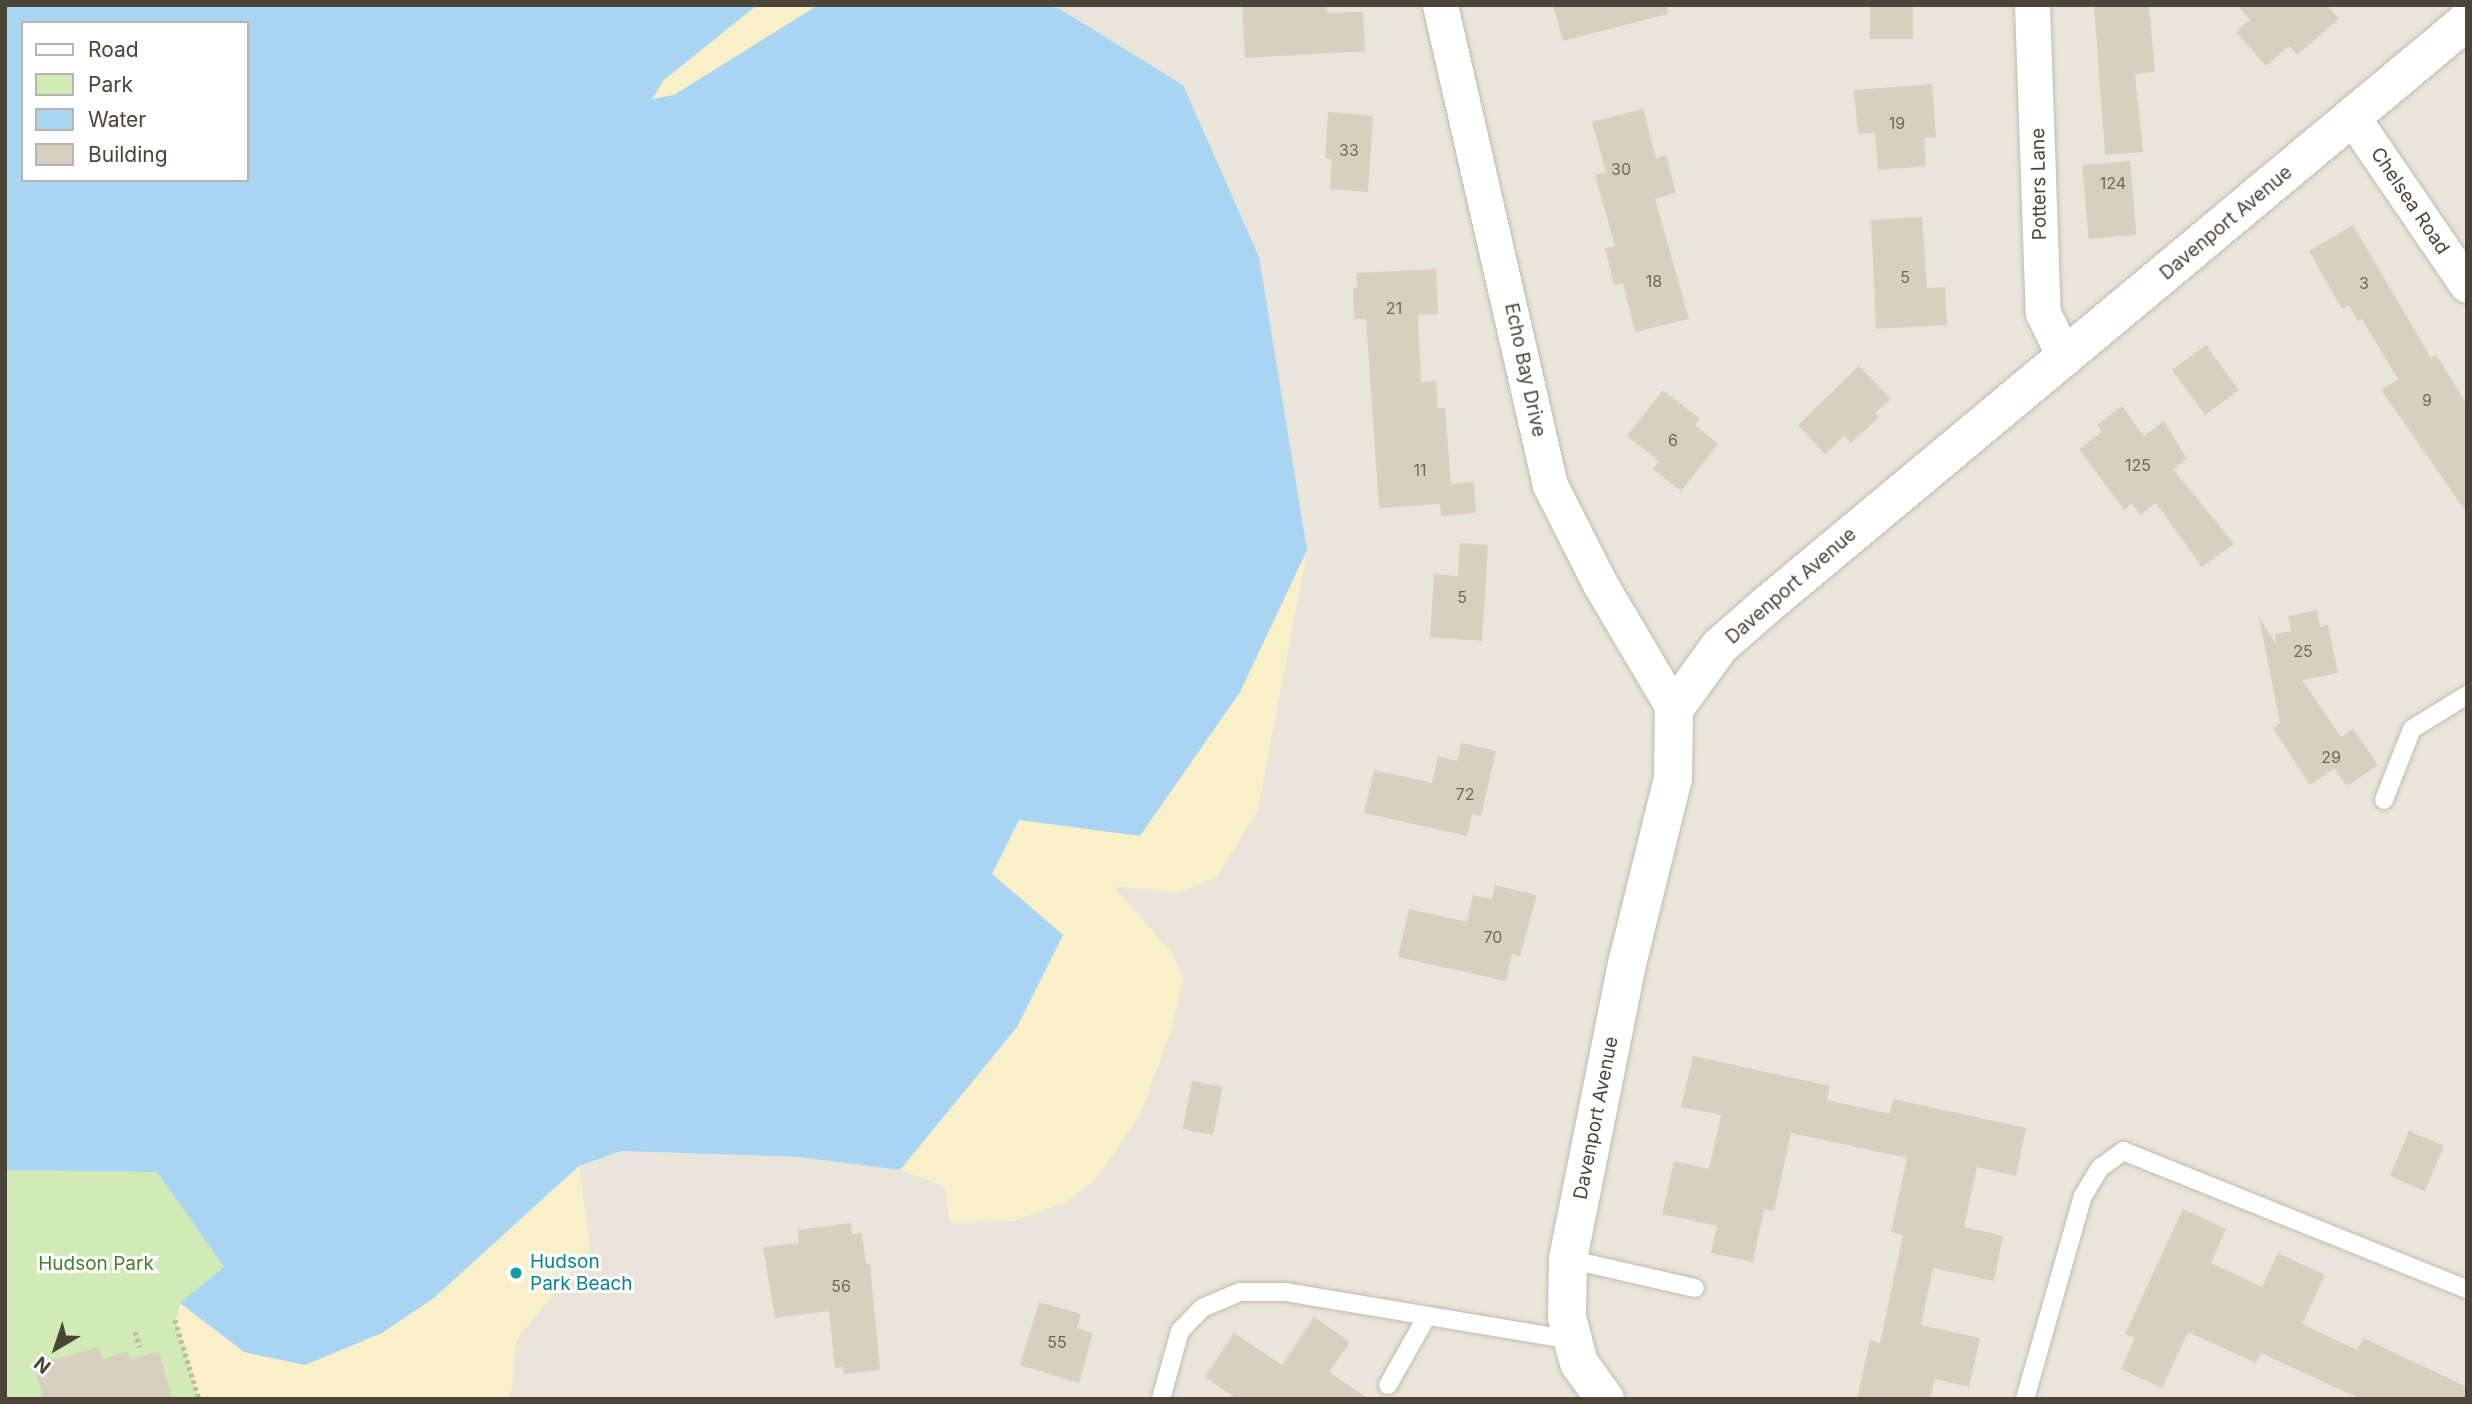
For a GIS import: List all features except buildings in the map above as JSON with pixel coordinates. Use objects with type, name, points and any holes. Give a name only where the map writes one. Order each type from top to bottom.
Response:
[{"type":"street","name":"Echo Bay Drive","points":[[1440,5],[1550,485],[1600,584],[1674,709]]},
{"type":"street","name":"Potters Lane","points":[[2032,5],[2043,313],[2065,358]]},
{"type":"street","name":"Davenport Avenue","points":[[1605,1399],[1579,1363],[1567,1318],[1567,1259],[1628,960],[1673,778],[1674,709],[1720,646],[2467,21]]},
{"type":"street","name":"Chelsea Road","points":[[2353,118],[2467,285]]},
{"type":"lane","points":[[2384,800],[2412,729],[2467,695]]},
{"type":"lane","points":[[2025,1399],[2083,1196],[2101,1168],[2123,1151],[2467,1289]]},
{"type":"lane","points":[[1567,1259],[1695,1288]]},
{"type":"lane","points":[[1161,1399],[1180,1331],[1202,1308],[1240,1292],[1286,1292],[1573,1340]]},
{"type":"lane","points":[[1388,1385],[1427,1316]]},
{"type":"path","points":[[175,1320],[199,1399]]},
{"type":"path","points":[[135,1332],[140,1347]]},
{"type":"shaded area","points":[[1036,5],[2467,5],[2467,1399],[505,1399],[511,1392],[516,1340],[590,1249],[579,1166],[622,1151],[798,1157],[900,1170],[945,1186],[950,1222],[1064,1203],[1094,1181],[1140,1115],[1172,1027],[1183,978],[1170,951],[1113,886],[1179,892],[1058,8]]},
{"type":"green space","name":"Hudson Park","points":[[5,1170],[157,1172],[224,1267],[201,1399],[5,1399]]},
{"type":"sand","points":[[757,5],[818,5],[674,95],[651,99],[664,80]]},
{"type":"sand","points":[[1307,550],[1258,810],[1217,877],[1179,892],[1113,886],[1170,951],[1183,978],[1172,1027],[1140,1115],[1094,1181],[1064,1203],[1014,1221],[950,1223],[945,1186],[900,1170],[1017,1027],[992,873],[1020,820],[1240,692]]},
{"type":"sand","name":"Hudson Park Beach","points":[[579,1166],[590,1249],[516,1340],[511,1392],[505,1399],[199,1399],[176,1320],[180,1303],[244,1352],[305,1365],[382,1333],[435,1297]]},
{"type":"water","points":[[5,5],[757,5],[664,80],[652,99],[674,95],[818,5],[1036,5],[1058,8],[1183,85],[1259,257],[1307,550],[1240,692],[1140,836],[1019,820],[992,874],[1063,935],[1017,1027],[900,1170],[798,1157],[621,1151],[579,1166],[435,1297],[382,1333],[305,1365],[244,1352],[180,1303],[224,1267],[157,1172],[5,1170]]},
{"type":"place","name":"Hudson Park Beach","points":[[516,1273]]}]
